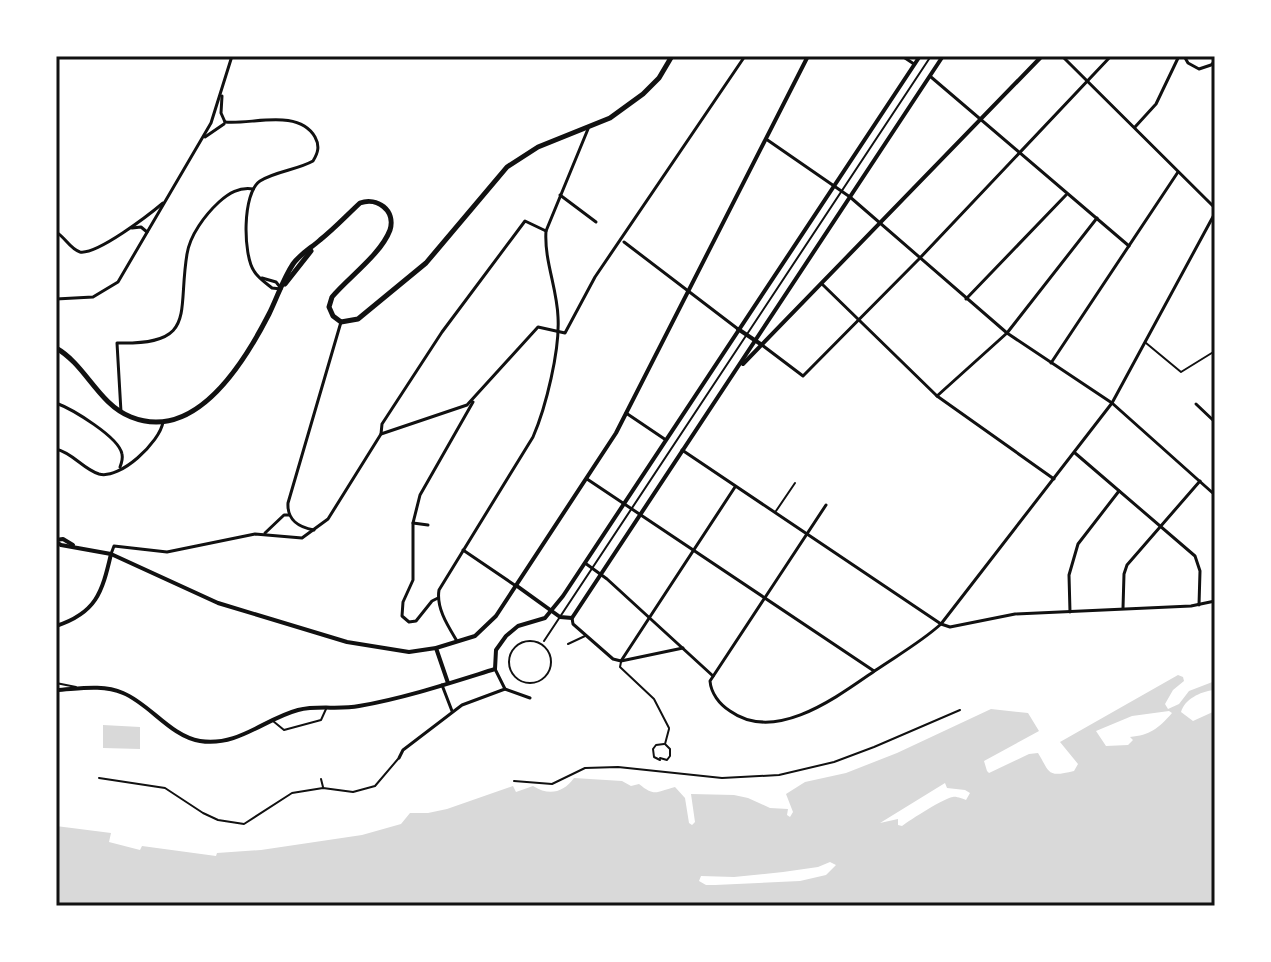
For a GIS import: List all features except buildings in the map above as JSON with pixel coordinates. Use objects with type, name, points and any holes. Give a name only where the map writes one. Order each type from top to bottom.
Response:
[{"type":"main road","points":[[56,348],[74,360],[108,402],[134,419],[163,425],[198,409],[211,399],[246,354],[298,258],[360,203],[380,203],[391,218],[386,237],[329,302],[333,316],[341,322],[358,319],[426,263],[507,167],[538,147],[610,118],[659,78],[672,56]]},
{"type":"street","points":[[56,299],[81,300],[110,289],[118,282],[211,123],[232,56]]},
{"type":"street","points":[[438,598],[416,621],[409,622],[402,616],[403,602],[413,580],[413,523],[420,495],[473,401],[531,332],[545,327],[565,333],[595,277],[745,56]]},
{"type":"street","points":[[56,541],[61,545],[111,554],[218,603],[347,642],[409,652],[436,648],[475,636],[487,626],[517,586],[626,413],[808,56]]},
{"type":"street","points":[[902,56],[914,64]]},
{"type":"street","points":[[505,689],[495,669],[496,650],[518,626],[545,618],[553,610],[920,56]]},
{"type":"street","points":[[544,641],[931,56]]},
{"type":"street","points":[[683,648],[621,661],[613,659],[573,624],[572,618],[943,56]]},
{"type":"street","points":[[737,370],[1042,56]]},
{"type":"street","points":[[826,505],[713,676],[710,685],[718,701],[731,713],[756,721],[772,721],[818,709],[926,638],[941,624],[1112,403],[1215,211],[1062,56]]},
{"type":"street","points":[[624,242],[803,376],[919,259],[1111,56]]},
{"type":"street","points":[[1135,127],[1156,104],[1181,56],[1199,69],[1215,61]]},
{"type":"street","points":[[930,76],[1129,246]]},
{"type":"street","points":[[222,88],[221,113],[225,122]]},
{"type":"street","points":[[214,114],[221,113]]},
{"type":"street","points":[[202,140],[225,122],[289,121],[305,128],[315,137],[318,151],[313,161],[262,180],[247,201],[252,267],[272,288],[281,289]]},
{"type":"street","points":[[211,123],[216,127]]},
{"type":"street","points":[[457,641],[447,624],[438,598],[439,590],[533,437],[542,416],[558,331],[545,245],[546,231],[589,127]]},
{"type":"street","points":[[766,139],[850,197],[1007,333],[1112,403],[1215,495]]},
{"type":"street","points":[[1051,363],[1178,172]]},
{"type":"street","points":[[121,412],[117,343],[141,344],[159,340],[173,330],[183,309],[186,256],[195,232],[227,195],[243,188],[253,189]]},
{"type":"street","points":[[966,299],[1067,193]]},
{"type":"street","points":[[560,195],[596,222]]},
{"type":"street","points":[[56,232],[78,251],[86,252],[128,229],[166,200]]},
{"type":"street","points":[[144,218],[151,226]]},
{"type":"street","points":[[937,396],[1007,333],[1097,218]]},
{"type":"street","points":[[56,626],[78,617],[100,595],[114,546],[167,552],[265,533],[302,538],[328,519],[381,434],[382,424],[442,332],[503,250],[525,221],[546,231]]},
{"type":"street","points":[[128,229],[141,227],[148,232]]},
{"type":"street","points":[[821,284],[937,396],[1054,479]]},
{"type":"street","points":[[314,530],[297,524],[289,515],[288,503],[341,322]]},
{"type":"street","points":[[1145,342],[1181,372],[1215,351]]},
{"type":"street","points":[[381,434],[460,409],[473,401]]},
{"type":"street","points":[[56,403],[88,419],[119,447],[122,453],[120,467]]},
{"type":"street","points":[[1196,404],[1215,422]]},
{"type":"street","points":[[626,413],[666,440]]},
{"type":"street","points":[[56,449],[99,474],[106,474],[136,461],[163,425]]},
{"type":"street","points":[[682,450],[941,624],[950,627],[1015,614],[1199,605],[1215,601]]},
{"type":"street","points":[[1075,453],[1195,556],[1199,564],[1199,605]]},
{"type":"street","points":[[587,479],[874,671]]},
{"type":"street","points":[[1123,608],[1127,565],[1200,481]]},
{"type":"street","points":[[775,512],[795,483]]},
{"type":"street","points":[[665,744],[669,728],[654,699],[620,667],[621,661],[735,487]]},
{"type":"street","points":[[1070,612],[1069,575],[1078,544],[1120,490]]},
{"type":"street","points":[[265,533],[284,515],[289,515]]},
{"type":"street","points":[[413,523],[428,525]]},
{"type":"street","points":[[463,550],[560,617],[572,618]]},
{"type":"street","points":[[585,563],[713,676]]},
{"type":"street","points":[[568,644],[585,636]]},
{"type":"street","points":[[531,641],[546,648],[551,665],[542,680],[528,683],[518,680],[512,673],[510,658],[519,645],[531,641]]},
{"type":"street","points":[[436,648],[452,712]]},
{"type":"street","points":[[56,690],[101,688],[123,692],[177,731],[199,741],[239,737],[302,709],[355,707],[495,669]]},
{"type":"street","points":[[56,683],[81,689]]},
{"type":"street","points":[[99,778],[165,788],[191,807],[218,820],[244,824],[292,793],[323,788],[353,792],[375,786],[403,750],[462,705],[505,689],[530,698]]},
{"type":"street","points":[[272,720],[284,730],[321,720],[326,707]]},
{"type":"street","points":[[514,781],[552,784],[585,768],[618,767],[722,778],[779,775],[834,762],[960,710]]},
{"type":"street","points":[[665,744],[671,751],[667,760],[654,757],[656,745],[665,744]]},
{"type":"street","points":[[321,779],[323,788]]},
{"type":"shaded area","points":[[1178,675],[1184,681],[1173,690],[1165,704],[1168,709],[1179,704],[1189,691],[1215,681],[1213,690],[1194,697],[1181,712],[1193,721],[1215,711],[1215,906],[56,906],[56,826],[111,833],[109,842],[140,850],[142,846],[216,856],[217,853],[261,850],[362,835],[401,824],[410,813],[447,809],[513,786],[516,792],[533,786],[555,791],[574,778],[622,781],[631,786],[639,784],[652,792],[675,787],[685,798],[689,823],[692,825],[695,822],[691,794],[748,798],[770,808],[788,809],[787,815],[790,817],[793,812],[786,794],[805,782],[846,773],[897,753],[991,709],[1028,713],[1039,731],[984,761],[989,773],[1029,754],[1038,753],[1050,772],[1074,771],[1078,764],[1060,742]],"holes":[[[1172,713],[1158,727],[1143,735],[1130,737],[1133,740],[1128,745],[1106,746],[1096,731],[1132,716]],[[945,783],[947,788],[970,793],[966,800],[949,798],[902,826],[898,825],[898,819],[880,823]]]},
{"type":"shaded area","points":[[103,725],[140,727],[140,749],[103,748]]},
{"type":"pier","points":[[830,862],[836,865],[826,875],[800,881],[706,885],[699,881],[701,876],[734,877],[783,872]]}]
